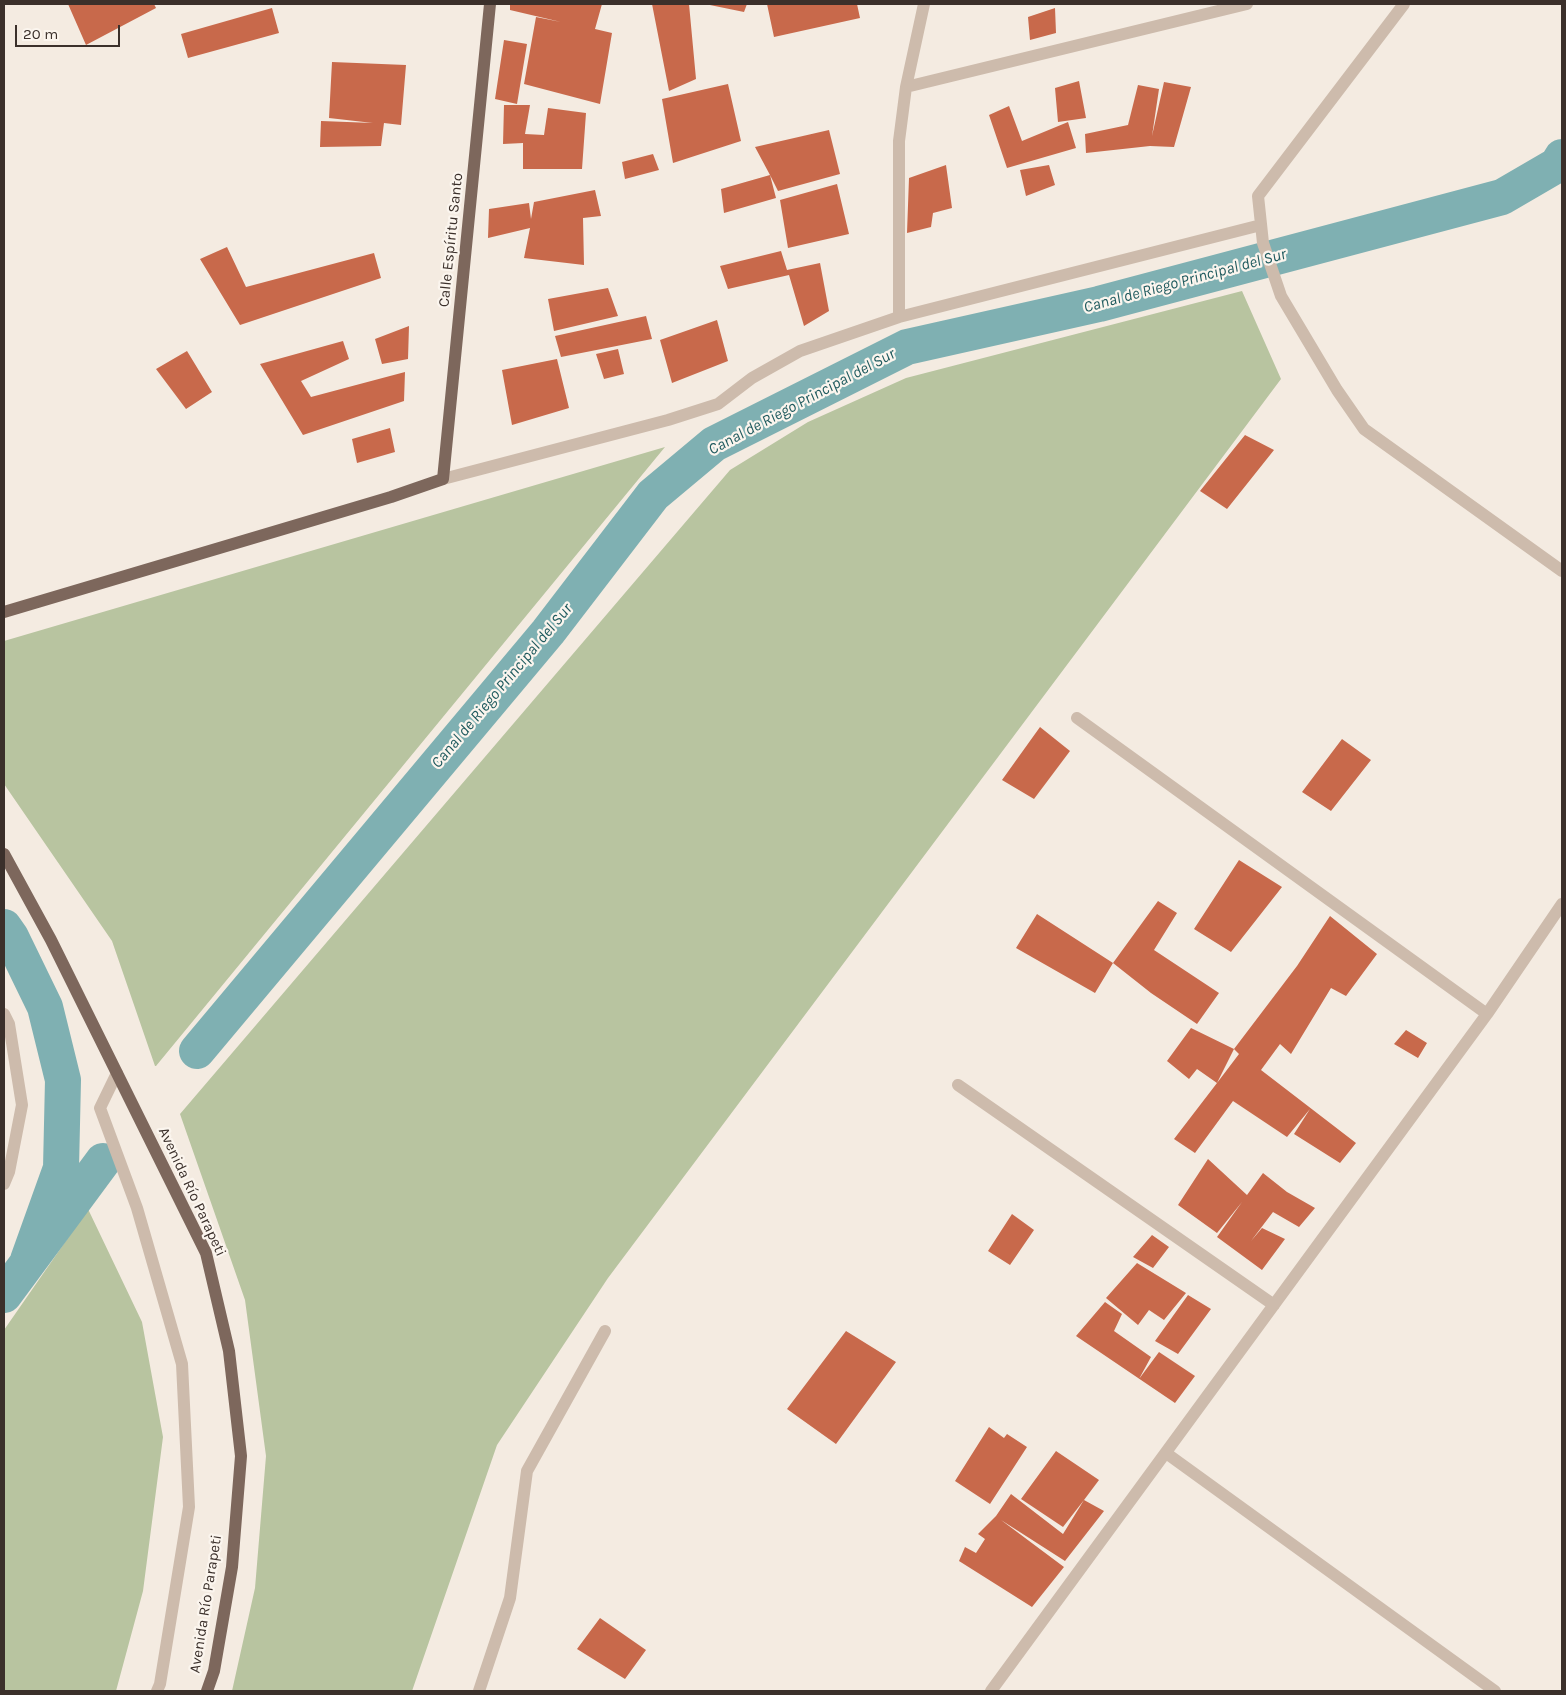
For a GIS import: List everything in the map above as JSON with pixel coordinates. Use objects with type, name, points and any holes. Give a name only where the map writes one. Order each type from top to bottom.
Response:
[{"type":"main road","name":"Calle Espíritu Santo","points":[[443,478],[490,4]]},
{"type":"main road","points":[[4,612],[382,500],[443,478]]},
{"type":"main road","name":"Avenida Río Parapeti","points":[[4,854],[51,940],[206,1253],[230,1351],[241,1456],[232,1567],[214,1671],[208,1691]]},
{"type":"street","points":[[899,317],[899,141],[906,87],[924,4]]},
{"type":"street","points":[[906,87],[1247,4]]},
{"type":"street","points":[[1404,4],[1258,196],[1263,243],[1281,296],[1337,390],[1364,429],[1562,571]]},
{"type":"street","points":[[443,478],[668,420],[718,404],[752,378],[800,351],[899,317],[1261,224]]},
{"type":"street","points":[[1077,718],[1487,1014]]},
{"type":"street","points":[[991,1691],[1487,1014],[1562,904]]},
{"type":"street","points":[[4,1014],[9,1024],[22,1105],[10,1172],[4,1184]]},
{"type":"street","points":[[118,1073],[100,1108],[137,1208],[182,1364],[189,1507],[160,1684],[157,1691]]},
{"type":"street","points":[[958,1085],[1274,1304]]},
{"type":"street","points":[[479,1691],[510,1598],[527,1471],[605,1331]]},
{"type":"street","points":[[1166,1453],[1496,1691]]},
{"type":"green space","points":[[1242,291],[1281,379],[608,1278],[497,1445],[412,1691],[232,1691],[255,1588],[266,1456],[245,1300],[180,1114],[730,470],[808,422],[906,378]]},
{"type":"green space","points":[[665,447],[155,1066],[112,941],[4,784],[4,641]]},
{"type":"green space","points":[[88,1209],[142,1322],[163,1437],[143,1591],[116,1691],[4,1691],[4,1330]]},
{"type":"building","points":[[68,4],[154,4],[156,8],[86,45]]},
{"type":"building","points":[[510,4],[602,4],[595,29],[612,33],[600,104],[524,84],[536,17],[561,22],[510,10]]},
{"type":"building","points":[[652,4],[689,4],[696,79],[669,91]]},
{"type":"building","points":[[705,4],[747,4],[744,12]]},
{"type":"building","points":[[767,4],[857,4],[860,18],[774,37]]},
{"type":"building","points":[[272,8],[279,33],[188,58],[181,34]]},
{"type":"building","points":[[1055,8],[1056,33],[1030,40],[1028,17]]},
{"type":"building","points":[[504,40],[527,44],[517,104],[495,99]]},
{"type":"building","points":[[332,62],[406,65],[401,125],[384,123],[381,146],[320,147],[321,121],[373,123],[329,118]]},
{"type":"building","points":[[1079,81],[1086,118],[1058,122],[1055,88]]},
{"type":"building","points":[[1164,82],[1191,87],[1174,147],[1150,146],[1086,153],[1085,134],[1128,125],[1138,85],[1159,89],[1152,136]]},
{"type":"building","points":[[728,84],[741,141],[673,163],[662,99]]},
{"type":"building","points":[[504,105],[530,105],[525,134],[544,135],[548,108],[586,113],[582,169],[523,169],[523,143],[503,144]]},
{"type":"building","points":[[1009,106],[1022,141],[1068,122],[1076,148],[1007,168],[989,115]]},
{"type":"building","points":[[829,130],[840,174],[778,191],[755,147]]},
{"type":"building","points":[[653,154],[659,170],[625,179],[622,162]]},
{"type":"building","points":[[946,165],[952,208],[933,213],[931,227],[907,233],[909,178]]},
{"type":"building","points":[[1049,165],[1055,185],[1026,196],[1020,170]]},
{"type":"building","points":[[770,175],[776,198],[724,213],[721,189]]},
{"type":"building","points":[[837,184],[849,234],[788,248],[780,200]]},
{"type":"building","points":[[595,190],[601,216],[583,218],[584,265],[524,258],[530,228],[488,238],[489,209],[529,203],[531,219],[534,202]]},
{"type":"building","points":[[227,247],[246,287],[374,253],[381,278],[240,325],[200,259]]},
{"type":"building","points":[[781,251],[787,270],[820,263],[829,311],[804,326],[789,275],[728,289],[720,266]]},
{"type":"building","points":[[608,288],[618,316],[554,331],[548,299]]},
{"type":"building","points":[[646,316],[652,339],[561,357],[555,336]]},
{"type":"building","points":[[717,320],[728,361],[672,383],[660,340]]},
{"type":"building","points":[[409,326],[408,359],[382,364],[375,339]]},
{"type":"building","points":[[343,341],[349,359],[301,381],[311,397],[405,372],[404,401],[303,435],[260,364]]},
{"type":"building","points":[[618,349],[624,374],[604,379],[596,354]]},
{"type":"building","points":[[187,351],[212,392],[186,409],[156,369]]},
{"type":"building","points":[[557,359],[569,408],[512,425],[502,370]]},
{"type":"building","points":[[390,428],[395,452],[357,463],[352,439]]},
{"type":"building","points":[[1245,435],[1274,450],[1227,509],[1200,491]]},
{"type":"building","points":[[1040,727],[1070,751],[1034,799],[1002,780]]},
{"type":"building","points":[[1342,739],[1371,760],[1331,811],[1302,792]]},
{"type":"building","points":[[1239,860],[1282,887],[1231,952],[1194,929]]},
{"type":"building","points":[[1158,901],[1177,913],[1154,950],[1219,993],[1197,1024],[1151,993],[1113,963]]},
{"type":"building","points":[[1037,914],[1113,963],[1095,993],[1016,948]]},
{"type":"building","points":[[1330,916],[1377,954],[1346,996],[1331,988],[1291,1054],[1280,1044],[1261,1070],[1356,1143],[1340,1163],[1294,1134],[1310,1109],[1287,1137],[1233,1101],[1195,1153],[1174,1139],[1239,1054],[1234,1049],[1297,966]]},
{"type":"building","points":[[1191,1028],[1234,1049],[1217,1083],[1197,1069],[1189,1079],[1167,1061]]},
{"type":"building","points":[[1406,1030],[1427,1043],[1418,1058],[1394,1044]]},
{"type":"building","points":[[1208,1159],[1247,1195],[1263,1173],[1287,1192],[1315,1208],[1299,1227],[1273,1212],[1251,1241],[1262,1228],[1285,1239],[1262,1270],[1217,1237],[1242,1202],[1217,1233],[1178,1205]]},
{"type":"building","points":[[1012,1214],[1034,1230],[1010,1265],[988,1251]]},
{"type":"building","points":[[1152,1235],[1169,1247],[1153,1268],[1133,1257]]},
{"type":"building","points":[[1137,1263],[1186,1293],[1164,1320],[1149,1310],[1138,1325],[1106,1298]]},
{"type":"building","points":[[1188,1295],[1211,1309],[1178,1354],[1155,1341]]},
{"type":"building","points":[[1105,1302],[1122,1314],[1114,1331],[1151,1357],[1139,1379],[1076,1336]]},
{"type":"building","points":[[846,1331],[896,1362],[836,1444],[787,1409]]},
{"type":"building","points":[[1159,1352],[1195,1376],[1175,1403],[1139,1379]]},
{"type":"building","points":[[989,1427],[1004,1438],[1007,1434],[1027,1447],[990,1504],[955,1481]]},
{"type":"building","points":[[1056,1451],[1099,1480],[1063,1527],[1021,1499]]},
{"type":"building","points":[[1011,1494],[1063,1534],[1084,1500],[1104,1511],[1065,1561],[1001,1520],[1064,1567],[1032,1607],[959,1561],[965,1547],[976,1553],[985,1539],[978,1534],[996,1516]]},
{"type":"building","points":[[600,1618],[646,1650],[625,1679],[577,1649]]},
{"type":"waterway","name":"Canal de Riego Principal del Sur","points":[[197,1051],[548,632],[653,495],[714,444],[907,347],[1099,304],[1502,197],[1557,165],[1562,157]]},
{"type":"waterway","points":[[4,927],[11,937],[45,1007],[63,1080],[61,1168],[28,1260]]},
{"type":"waterway","name":"Canal de Riego Principal del Sur","points":[[4,1295],[103,1161]]}]
